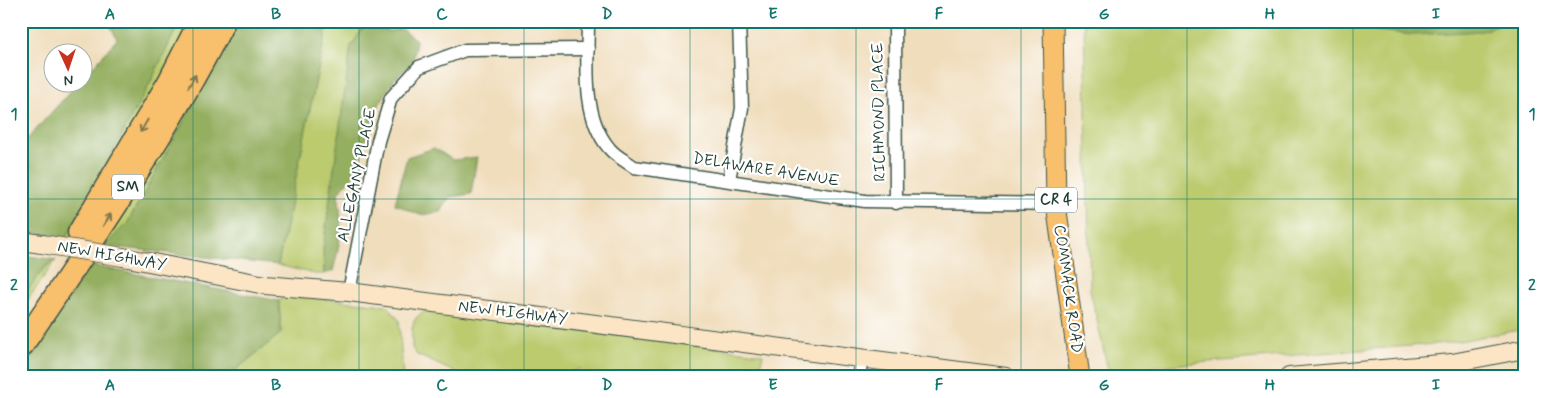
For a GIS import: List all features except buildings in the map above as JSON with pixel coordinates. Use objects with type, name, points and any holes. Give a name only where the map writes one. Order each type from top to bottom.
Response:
[{"type":"highway","name":"SM","points":[[21,321],[96,208],[169,82],[200,21]]},
{"type":"highway","name":"SM","points":[[21,347],[169,122],[224,21]]},
{"type":"main road","name":"COMMACK ROAD","points":[[1053,21],[1056,204],[1080,377]]},
{"type":"street","name":"DELAWARE AVENUE","points":[[588,21],[593,124],[610,149],[634,167],[855,200],[896,203],[1056,204]]},
{"type":"street","points":[[729,180],[742,108],[739,21]]},
{"type":"street","name":"RICHMOND PLACE","points":[[895,21],[896,203]]},
{"type":"street","name":"ALLEGANY PLACE","points":[[349,292],[378,141],[391,98],[419,67],[465,50],[588,49]]},
{"type":"street","name":"NEW HIGHWAY","points":[[21,241],[123,257],[265,285],[349,292],[1006,377]]},
{"type":"street","points":[[1289,377],[1452,362],[1525,349]]},
{"type":"street","points":[[859,377],[862,357]]},
{"type":"green space","points":[[108,21],[180,21],[149,85],[66,238],[21,231],[21,146],[70,92],[92,92],[92,68],[117,39]]},
{"type":"green space","points":[[180,21],[193,21],[71,239],[66,238],[149,85]]},
{"type":"green space","points":[[229,21],[239,21],[128,222],[106,244],[99,243]]},
{"type":"green space","points":[[239,21],[328,21],[278,265],[104,246],[128,222]]},
{"type":"green space","points":[[328,21],[364,21],[364,27],[351,46],[323,249],[324,274],[315,274],[278,265]]},
{"type":"green space","points":[[1084,21],[1525,21],[1525,329],[1448,343],[1108,370],[1090,289]]},
{"type":"green space","points":[[1293,21],[1512,21],[1482,31],[1413,35]]},
{"type":"green space","points":[[364,27],[389,31],[402,29],[416,40],[413,63],[395,78],[375,112],[353,176],[338,193],[341,224],[338,250],[333,271],[324,274],[323,249],[351,46]]},
{"type":"green space","points":[[434,148],[453,160],[477,157],[471,194],[450,197],[441,212],[420,215],[395,204],[407,157]]},
{"type":"green space","points":[[21,255],[56,260],[46,266],[21,299]]},
{"type":"green space","points":[[56,260],[21,309],[24,295],[33,281]]},
{"type":"green space","points":[[88,265],[279,301],[281,333],[227,377],[21,377],[21,367],[76,287]]},
{"type":"green space","points":[[286,296],[387,305],[399,320],[403,377],[227,377],[281,333],[279,301]]},
{"type":"green space","points":[[435,308],[763,354],[758,377],[590,377],[580,369],[556,377],[466,377],[417,355],[412,348],[412,327],[416,318],[420,314]]}]
